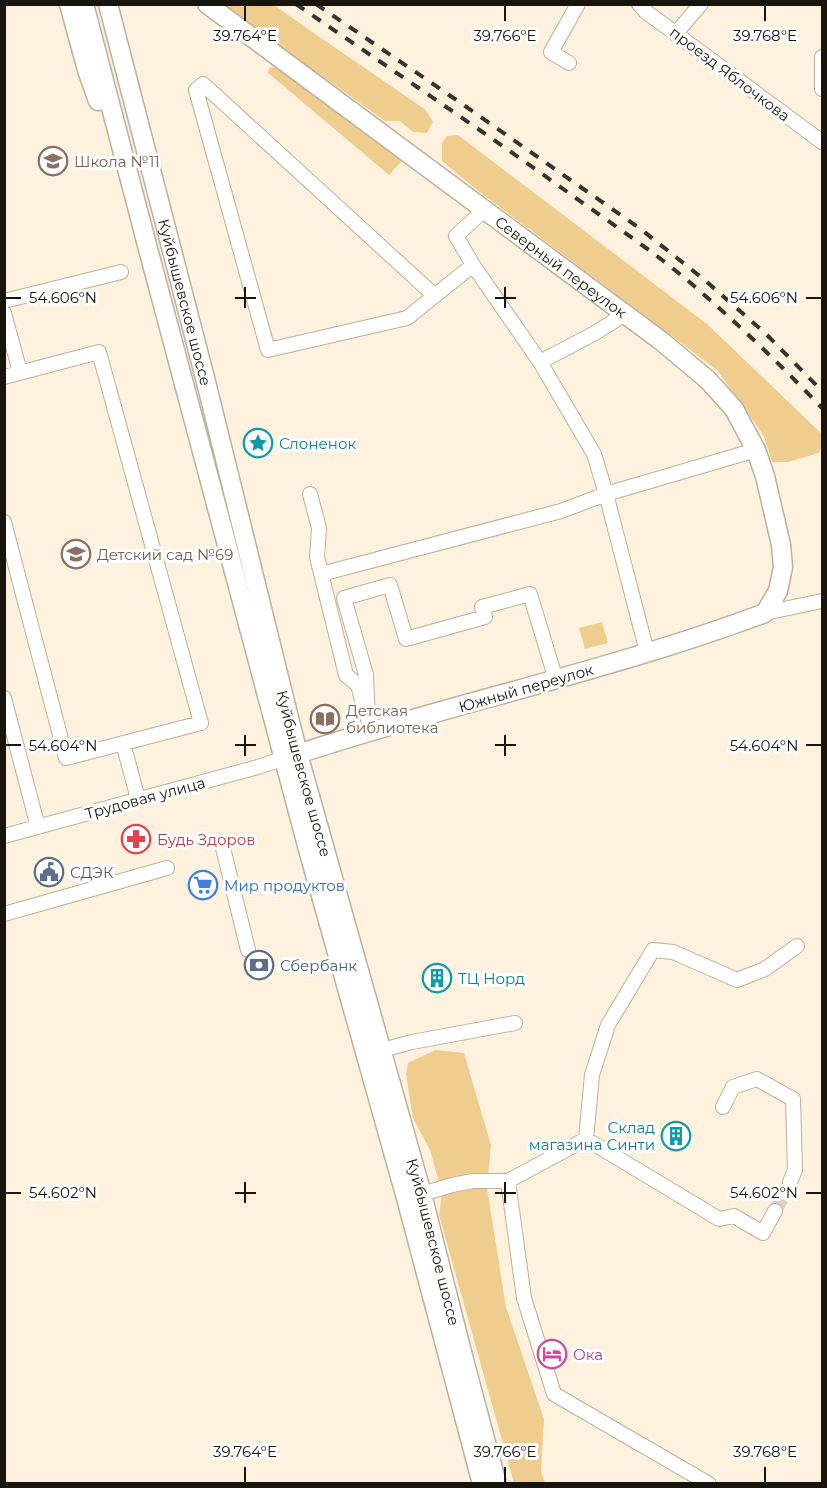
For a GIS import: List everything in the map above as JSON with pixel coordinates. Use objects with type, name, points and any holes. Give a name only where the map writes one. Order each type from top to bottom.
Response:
[{"type":"main road","name":"Куйбышевское шоссе","points":[[69,4],[87,70],[147,245]]},
{"type":"main road","name":"Куйбышевское шоссе","points":[[84,4],[147,245],[291,756],[382,1050],[497,1484]]},
{"type":"main road","name":"Куйбышевское шоссе","points":[[108,4],[205,378],[324,904],[406,1198],[482,1484]]},
{"type":"main road","name":"Северный переулок","points":[[207,4],[660,340],[708,380],[734,409],[756,450],[765,476],[781,545],[783,567],[778,591],[765,613]]},
{"type":"main road","name":"Южный переулок","points":[[291,756],[369,725],[556,680],[714,632],[765,613]]},
{"type":"street","points":[[569,63],[551,52],[578,4]]},
{"type":"street","name":"проезд Яблочкова","points":[[639,4],[822,142]]},
{"type":"street","points":[[676,33],[701,4]]},
{"type":"street","points":[[822,57],[822,89]]},
{"type":"street","points":[[435,296],[203,84],[196,90],[270,357],[407,318],[435,296],[473,265]]},
{"type":"street","points":[[484,210],[456,236],[473,265],[540,362],[594,454],[647,652]]},
{"type":"street","points":[[4,301],[121,272]]},
{"type":"street","points":[[4,313],[20,372]]},
{"type":"street","points":[[540,362],[625,314]]},
{"type":"street","points":[[4,377],[99,352],[201,723],[66,758],[4,522]]},
{"type":"street","points":[[321,574],[561,511],[606,494],[756,450]]},
{"type":"street","points":[[310,494],[318,528],[317,558],[346,675],[358,685],[369,725]]},
{"type":"street","points":[[369,725],[366,675],[344,598],[390,585],[406,639],[485,617],[482,606],[530,594],[556,680]]},
{"type":"street","points":[[765,613],[822,601]]},
{"type":"street","points":[[4,698],[38,827]]},
{"type":"street","points":[[123,742],[138,799]]},
{"type":"street","name":"Трудовая улица","points":[[4,836],[291,756]]},
{"type":"street","points":[[223,848],[248,950]]},
{"type":"street","points":[[4,914],[167,868]]},
{"type":"street","points":[[586,1139],[592,1075],[608,1024],[653,950],[673,952],[737,980],[765,969],[797,946]]},
{"type":"street","points":[[382,1050],[412,1042],[515,1023]]},
{"type":"street","points":[[723,1107],[733,1086],[757,1079],[793,1099],[795,1170],[790,1182]]},
{"type":"street","points":[[422,1194],[473,1181],[508,1181],[586,1139]]},
{"type":"street","points":[[586,1139],[719,1219],[734,1216],[763,1233],[774,1211]]},
{"type":"street","points":[[508,1181],[524,1298],[554,1394],[709,1484]]},
{"type":"shaded area","points":[[222,5],[274,5],[426,110],[433,122],[427,133],[413,132],[400,121],[385,121]]},
{"type":"shaded area","points":[[275,67],[402,161],[389,175],[268,73],[269,68]]},
{"type":"shaded area","points":[[458,135],[707,324],[822,434],[819,453],[788,462],[772,462],[764,436],[717,370],[477,190],[442,161],[442,143],[447,136]]},
{"type":"shaded area","points":[[602,622],[608,643],[585,649],[579,628]]},
{"type":"shaded area","points":[[435,1050],[464,1053],[491,1145],[487,1188],[506,1307],[544,1419],[541,1471],[545,1483],[514,1483],[439,1215],[442,1193],[430,1150],[413,1118],[406,1074],[408,1063]]},
{"type":"tunnel","points":[[775,1211],[790,1182]]},
{"type":"railway","points":[[296,4],[658,257],[739,326],[822,408]]},
{"type":"railway","points":[[316,4],[642,230],[707,282],[766,334],[822,391]]},
{"type":"place","name":"Школа №11","points":[[53,161]]},
{"type":"place","name":"Слоненок","points":[[258,443]]},
{"type":"place","name":"Детский сад №69","points":[[76,554]]},
{"type":"place","name":"Детская библиотека","points":[[325,719]]},
{"type":"place","name":"Будь Здоров","points":[[136,839]]},
{"type":"place","name":"СДЭК","points":[[49,872]]},
{"type":"place","name":"Мир продуктов","points":[[203,885]]},
{"type":"place","name":"Сбербанк","points":[[259,965]]},
{"type":"place","name":"ТЦ Норд","points":[[437,978]]},
{"type":"place","name":"Склад магазина Синти","points":[[676,1136]]},
{"type":"place","name":"Ока","points":[[552,1354]]}]
